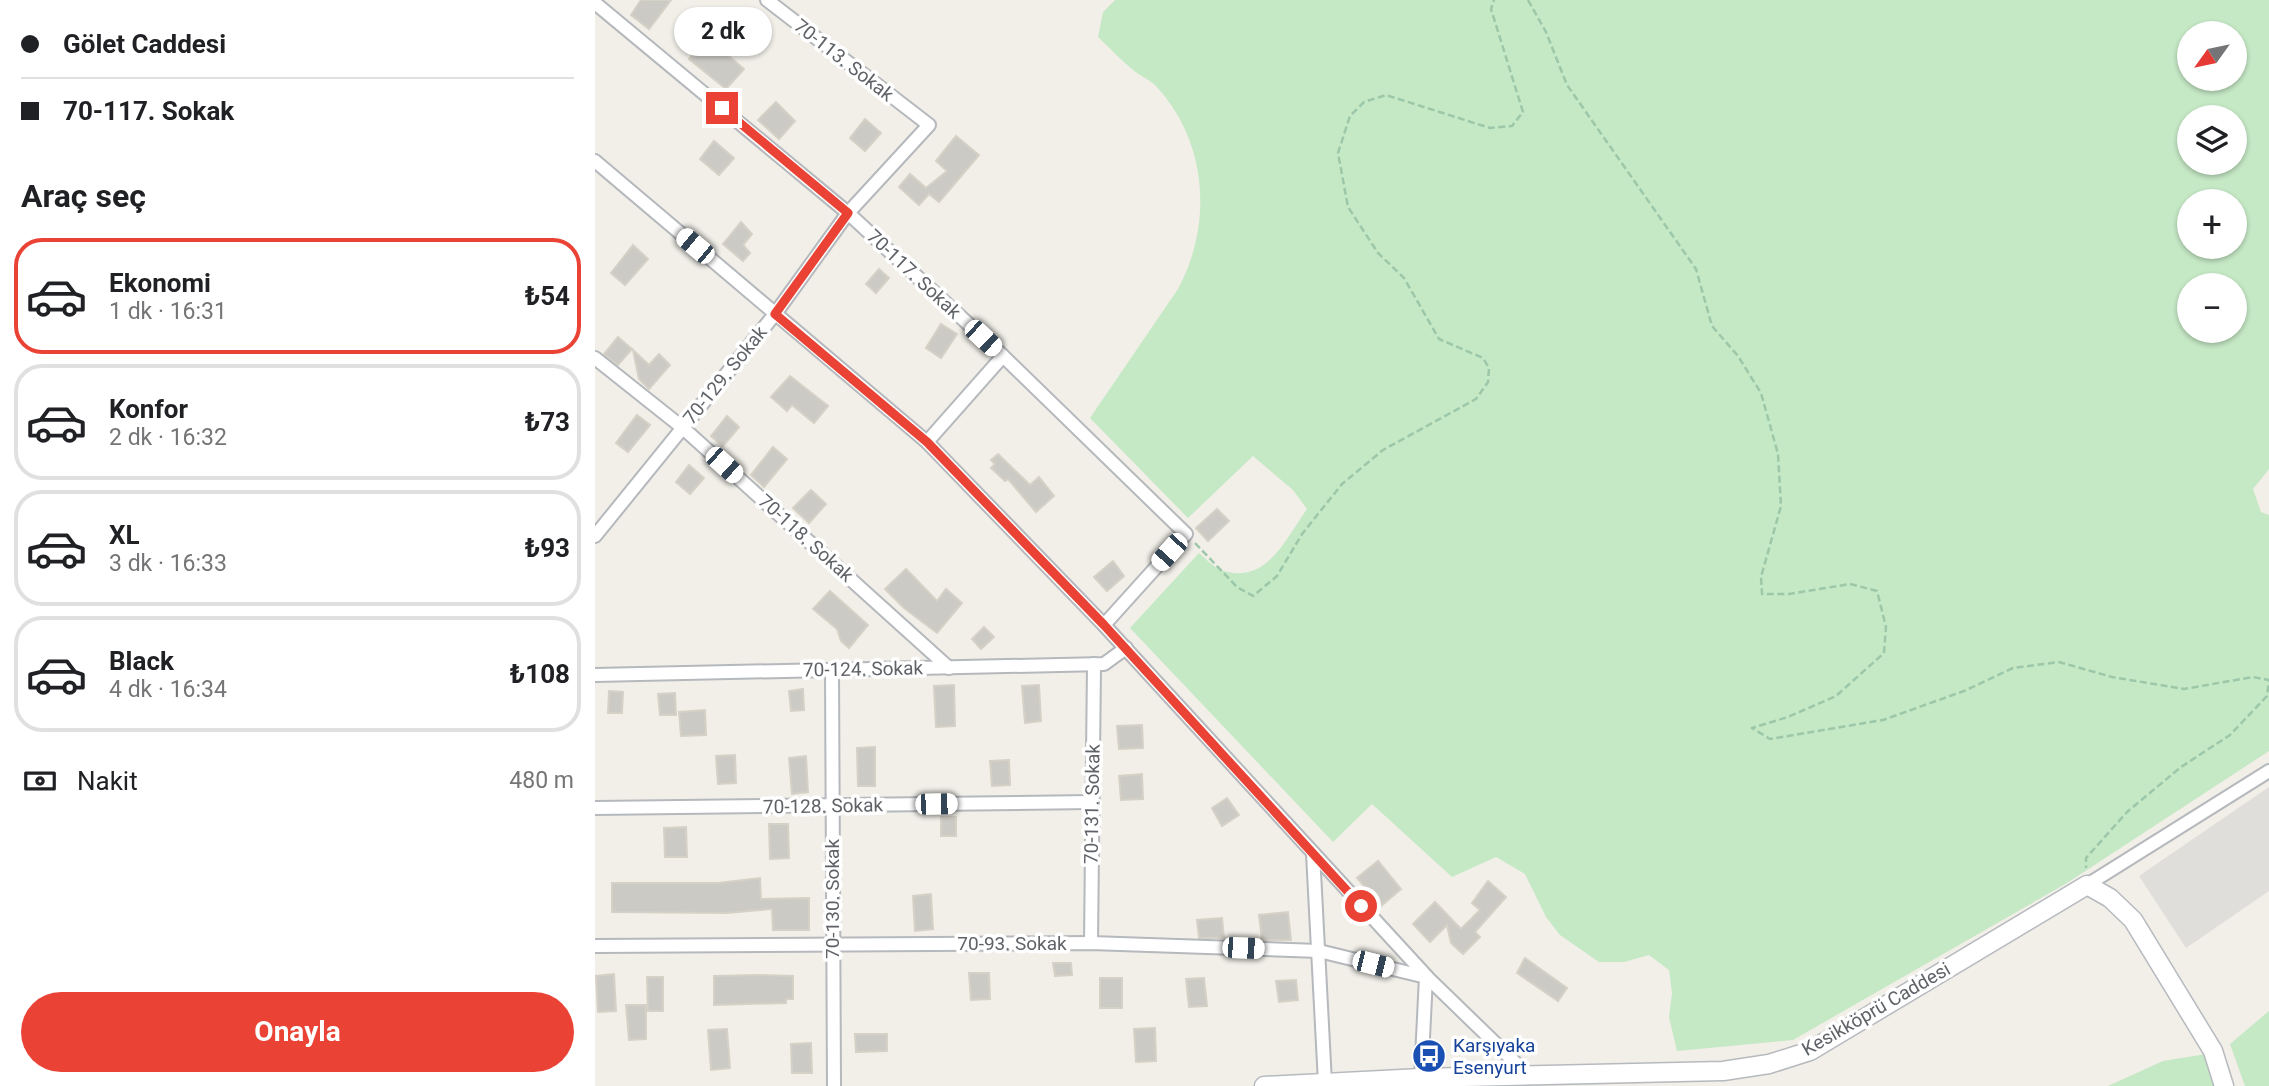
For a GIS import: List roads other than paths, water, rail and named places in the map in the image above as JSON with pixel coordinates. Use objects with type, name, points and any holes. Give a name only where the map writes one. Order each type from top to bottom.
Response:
[{"type":"street","name":"70-113. Sokak","points":[[768,0],[920,120]]},
{"type":"street","name":"70-117. Sokak","points":[[595,3],[848,213],[1003,356],[1186,534],[1104,625]]},
{"type":"street","name":"70-129. Sokak","points":[[595,536],[775,314],[848,213],[929,125],[920,120]]},
{"type":"street","points":[[595,161],[927,442],[1126,648],[1426,977],[1528,1076]]},
{"type":"street","points":[[927,442],[1003,356]]},
{"type":"street","name":"70-118. Sokak","points":[[595,358],[683,428],[949,668]]},
{"type":"street","name":"70-124. Sokak","points":[[595,675],[1104,664],[1126,648]]},
{"type":"street","name":"70-131. Sokak","points":[[1091,943],[1094,664]]},
{"type":"street","name":"70-130. Sokak","points":[[832,670],[834,1086]]},
{"type":"street","name":"Kesikköprü Caddesi","points":[[1264,1086],[1421,1078],[1723,1071],[1769,1063],[1810,1051],[2087,885],[2269,771]]},
{"type":"street","name":"70-128. Sokak","points":[[595,808],[1092,802]]},
{"type":"street","points":[[1313,853],[1325,1083]]},
{"type":"street","points":[[2087,885],[2110,898],[2133,920],[2213,1051],[2224,1086]]},
{"type":"street","name":"70-93. Sokak","points":[[595,946],[1091,943],[1319,951],[1426,977]]},
{"type":"street","points":[[1421,1078],[1426,977]]},
{"type":"place","name":"Karşıyaka Esenyurt","points":[[1429,1056]]}]
